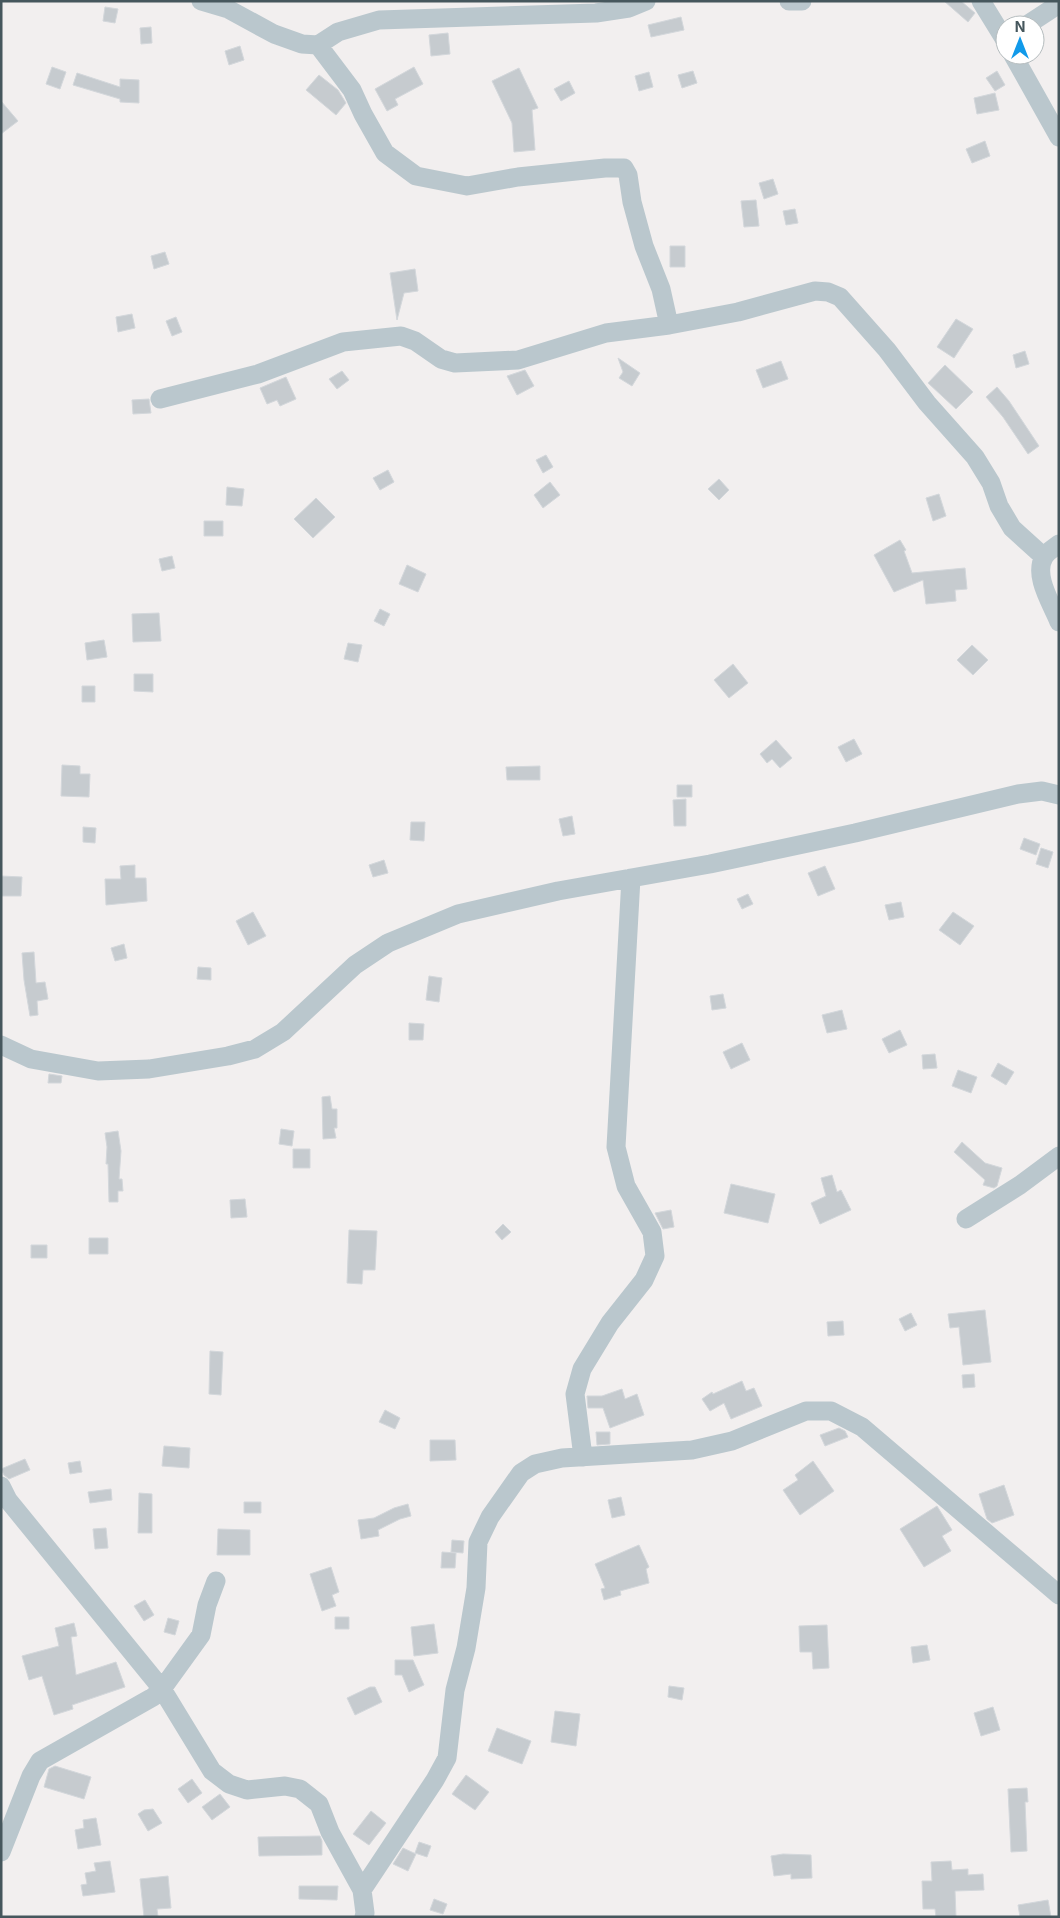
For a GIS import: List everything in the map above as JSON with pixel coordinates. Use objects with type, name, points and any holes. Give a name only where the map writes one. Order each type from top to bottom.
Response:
[{"type":"street","points":[[201,1],[228,9],[274,34],[302,44],[318,45],[338,32],[379,20],[596,13],[629,8],[646,1]]},
{"type":"street","points":[[789,1],[802,1]]},
{"type":"street","points":[[981,1],[995,24]]},
{"type":"street","points":[[1042,15],[1059,4]]},
{"type":"street","points":[[318,45],[352,90],[385,153],[416,176],[466,186],[518,177],[605,168],[624,168],[628,175],[632,202],[644,246],[661,289],[669,325]]},
{"type":"street","points":[[1019,65],[1059,137]]},
{"type":"street","points":[[160,400],[258,374],[343,342],[401,336],[415,341],[441,359],[455,363],[518,360],[606,333],[669,325],[738,312],[816,291],[828,292],[840,297],[974,457],[991,483],[1000,506],[1012,528],[1044,557]]},
{"type":"street","points":[[1059,544],[1044,557],[1040,568],[1042,581],[1059,622]]},
{"type":"street","points":[[1,1045],[31,1059],[98,1071],[149,1069],[228,1056],[255,1048],[283,1032],[356,965],[388,943],[458,914],[558,890],[710,864],[846,835],[1018,794],[1042,791],[1059,794]]},
{"type":"street","points":[[583,1457],[575,1394],[582,1369],[610,1323],[644,1280],[655,1256],[652,1232],[626,1186],[616,1147],[631,878]]},
{"type":"street","points":[[966,1219],[1020,1185],[1059,1156]]},
{"type":"street","points":[[362,1890],[435,1780],[447,1758],[454,1690],[466,1648],[476,1588],[478,1542],[490,1517],[521,1472],[535,1464],[562,1458],[692,1450],[732,1441],[806,1411],[831,1412],[862,1427],[1059,1595]]},
{"type":"street","points":[[1,1486],[8,1500],[162,1689],[212,1771],[229,1784],[247,1790],[284,1786],[300,1789],[319,1804],[330,1832],[362,1890],[364,1917]]},
{"type":"street","points":[[1,1852],[31,1776],[40,1761],[153,1697],[162,1689],[201,1635],[207,1605],[216,1581]]},
{"type":"building","points":[[944,1],[961,1],[975,13],[968,22]]},
{"type":"building","points":[[105,7],[118,9],[115,23],[103,21]]},
{"type":"building","points":[[681,17],[684,30],[651,37],[648,25]]},
{"type":"building","points":[[151,27],[152,43],[141,44],[140,28]]},
{"type":"building","points":[[448,33],[450,54],[431,56],[429,35]]},
{"type":"building","points":[[240,46],[244,60],[229,65],[225,51]]},
{"type":"building","points":[[52,67],[66,72],[60,89],[46,84]]},
{"type":"building","points":[[414,67],[423,84],[395,99],[398,105],[387,111],[375,89]]},
{"type":"building","points":[[519,68],[538,108],[532,110],[535,150],[514,152],[512,123],[492,81]]},
{"type":"building","points":[[693,71],[697,83],[682,88],[678,75]]},
{"type":"building","points":[[997,71],[1005,85],[995,91],[986,78]]},
{"type":"building","points":[[649,72],[653,87],[639,91],[635,76]]},
{"type":"building","points":[[77,73],[120,87],[120,79],[139,80],[139,103],[120,102],[120,99],[73,85]]},
{"type":"building","points":[[319,75],[338,90],[346,103],[336,115],[306,90]]},
{"type":"building","points":[[569,81],[575,93],[561,101],[554,89]]},
{"type":"building","points":[[995,93],[999,110],[977,114],[974,98]]},
{"type":"building","points":[[1,101],[18,121],[1,134]]},
{"type":"building","points":[[985,141],[990,156],[972,163],[966,149]]},
{"type":"building","points":[[773,179],[778,194],[764,199],[759,183]]},
{"type":"building","points":[[756,200],[759,226],[744,227],[741,201]]},
{"type":"building","points":[[795,209],[798,223],[786,225],[783,211]]},
{"type":"building","points":[[670,246],[685,246],[685,267],[670,267]]},
{"type":"building","points":[[165,252],[169,264],[154,269],[151,256]]},
{"type":"building","points":[[415,269],[418,291],[404,293],[397,320],[390,273]]},
{"type":"building","points":[[132,314],[135,328],[118,332],[116,317]]},
{"type":"building","points":[[176,317],[182,332],[172,336],[166,321]]},
{"type":"building","points":[[956,319],[973,329],[954,358],[937,347]]},
{"type":"building","points":[[1025,351],[1029,364],[1016,368],[1013,355]]},
{"type":"building","points":[[618,358],[640,373],[632,386],[619,378],[623,372]]},
{"type":"building","points":[[781,361],[788,379],[763,388],[756,370]]},
{"type":"building","points":[[945,365],[973,392],[956,409],[928,383]]},
{"type":"building","points":[[525,370],[534,386],[517,395],[507,376]]},
{"type":"building","points":[[342,371],[349,380],[337,389],[329,379]]},
{"type":"building","points":[[286,377],[296,399],[280,406],[277,400],[267,404],[260,388]]},
{"type":"building","points":[[997,387],[1009,401],[1039,446],[1028,454],[1003,417],[986,397]]},
{"type":"building","points":[[149,399],[151,413],[133,414],[132,400]]},
{"type":"building","points":[[546,455],[553,467],[543,473],[536,460]]},
{"type":"building","points":[[388,470],[394,482],[380,490],[373,478]]},
{"type":"building","points":[[719,479],[729,490],[719,500],[708,489]]},
{"type":"building","points":[[550,482],[560,495],[543,508],[534,495]]},
{"type":"building","points":[[227,487],[244,489],[242,506],[226,505]]},
{"type":"building","points":[[939,494],[946,516],[933,521],[926,498]]},
{"type":"building","points":[[316,498],[335,517],[313,538],[294,519]]},
{"type":"building","points":[[204,521],[223,521],[223,536],[204,536]]},
{"type":"building","points":[[900,540],[906,550],[904,551],[912,573],[965,568],[967,589],[955,590],[956,601],[926,604],[923,580],[894,592],[874,555]]},
{"type":"building","points":[[172,556],[175,568],[162,571],[159,559]]},
{"type":"building","points":[[407,565],[426,574],[418,592],[399,584]]},
{"type":"building","points":[[380,609],[390,614],[384,626],[374,621]]},
{"type":"building","points":[[159,613],[161,641],[133,642],[132,614]]},
{"type":"building","points":[[104,640],[107,657],[87,660],[85,643]]},
{"type":"building","points":[[348,643],[362,645],[358,662],[344,659]]},
{"type":"building","points":[[972,645],[988,660],[973,675],[957,660]]},
{"type":"building","points":[[733,664],[748,683],[729,698],[714,680]]},
{"type":"building","points":[[134,674],[153,674],[153,692],[134,691]]},
{"type":"building","points":[[82,686],[95,686],[95,702],[82,702]]},
{"type":"building","points":[[854,739],[862,754],[846,762],[838,747]]},
{"type":"building","points":[[776,740],[792,758],[780,768],[772,759],[767,763],[760,754]]},
{"type":"building","points":[[62,765],[80,766],[80,774],[90,774],[89,797],[61,796]]},
{"type":"building","points":[[540,766],[540,780],[507,780],[506,767]]},
{"type":"building","points":[[677,785],[692,785],[692,797],[677,797]]},
{"type":"building","points":[[686,799],[686,826],[674,826],[673,800]]},
{"type":"building","points":[[572,816],[575,834],[563,836],[559,819]]},
{"type":"building","points":[[411,822],[425,822],[424,841],[410,840]]},
{"type":"building","points":[[83,827],[96,828],[95,843],[83,842]]},
{"type":"building","points":[[1024,838],[1040,844],[1036,855],[1020,849]]},
{"type":"building","points":[[1041,848],[1053,852],[1048,868],[1036,864]]},
{"type":"building","points":[[384,860],[388,873],[373,877],[369,865]]},
{"type":"building","points":[[135,865],[135,878],[146,878],[147,901],[106,905],[105,879],[121,879],[120,866]]},
{"type":"building","points":[[825,866],[835,889],[818,896],[808,873]]},
{"type":"building","points":[[1,876],[22,877],[21,896],[1,896]]},
{"type":"building","points":[[748,894],[753,904],[742,909],[737,899]]},
{"type":"building","points":[[901,902],[904,917],[889,920],[885,905]]},
{"type":"building","points":[[253,912],[266,936],[248,945],[236,921]]},
{"type":"building","points":[[953,912],[974,926],[960,945],[939,930]]},
{"type":"building","points":[[124,944],[127,958],[115,961],[111,948]]},
{"type":"building","points":[[34,952],[36,983],[45,982],[48,999],[37,1001],[38,1015],[30,1016],[22,953]]},
{"type":"building","points":[[198,967],[211,968],[211,980],[197,979]]},
{"type":"building","points":[[429,976],[442,978],[439,1002],[426,1000]]},
{"type":"building","points":[[723,994],[726,1008],[712,1010],[710,996]]},
{"type":"building","points":[[842,1010],[847,1029],[827,1033],[822,1015]]},
{"type":"building","points":[[409,1023],[424,1024],[423,1040],[409,1040]]},
{"type":"building","points":[[900,1030],[907,1045],[889,1053],[882,1039]]},
{"type":"building","points":[[742,1043],[750,1060],[731,1069],[723,1052]]},
{"type":"building","points":[[935,1054],[937,1068],[923,1069],[922,1055]]},
{"type":"building","points":[[998,1063],[1014,1072],[1006,1085],[991,1076]]},
{"type":"building","points":[[958,1070],[977,1077],[971,1093],[952,1086]]},
{"type":"building","points":[[49,1074],[62,1076],[61,1083],[48,1083]]},
{"type":"building","points":[[330,1096],[332,1109],[337,1109],[337,1128],[334,1128],[336,1138],[323,1139],[322,1097]]},
{"type":"building","points":[[281,1129],[294,1131],[292,1146],[279,1144]]},
{"type":"building","points":[[118,1131],[121,1151],[119,1179],[122,1179],[123,1191],[118,1191],[118,1202],[109,1202],[105,1133]]},
{"type":"building","points":[[962,1142],[985,1163],[1002,1168],[997,1186],[994,1188],[983,1185],[985,1180],[954,1152]]},
{"type":"building","points":[[293,1149],[310,1149],[310,1168],[293,1168]]},
{"type":"building","points":[[832,1175],[837,1192],[841,1190],[851,1210],[820,1224],[811,1203],[826,1196],[821,1178]]},
{"type":"building","points":[[731,1184],[775,1194],[768,1223],[724,1213]]},
{"type":"building","points":[[245,1199],[247,1217],[231,1218],[230,1200]]},
{"type":"building","points":[[671,1210],[674,1227],[663,1229],[655,1213]]},
{"type":"building","points":[[503,1224],[511,1232],[502,1240],[495,1232]]},
{"type":"building","points":[[349,1230],[377,1231],[375,1270],[363,1270],[362,1284],[347,1283]]},
{"type":"building","points":[[89,1238],[108,1238],[108,1254],[89,1254]]},
{"type":"building","points":[[31,1245],[47,1245],[47,1258],[31,1258]]},
{"type":"building","points":[[985,1310],[991,1362],[963,1365],[959,1327],[950,1328],[948,1314]]},
{"type":"building","points":[[911,1313],[917,1325],[905,1331],[899,1319]]},
{"type":"building","points":[[843,1321],[844,1335],[828,1336],[827,1322]]},
{"type":"building","points":[[210,1351],[223,1352],[221,1395],[209,1394]]},
{"type":"building","points":[[974,1374],[975,1387],[963,1388],[962,1375]]},
{"type":"building","points":[[742,1381],[746,1391],[754,1388],[762,1406],[731,1419],[724,1403],[710,1411],[702,1399],[712,1392],[713,1394]]},
{"type":"building","points":[[622,1389],[625,1399],[637,1394],[644,1415],[610,1428],[603,1408],[588,1408],[587,1396],[602,1396]]},
{"type":"building","points":[[385,1410],[400,1418],[395,1429],[379,1422]]},
{"type":"building","points":[[839,1428],[845,1431],[848,1437],[825,1446],[820,1435]]},
{"type":"building","points":[[596,1432],[610,1432],[610,1444],[597,1445]]},
{"type":"building","points":[[430,1440],[455,1440],[456,1460],[430,1461]]},
{"type":"building","points":[[164,1446],[190,1448],[189,1468],[162,1466]]},
{"type":"building","points":[[25,1459],[30,1470],[9,1479],[4,1475],[1,1469]]},
{"type":"building","points":[[80,1461],[82,1472],[70,1474],[68,1463]]},
{"type":"building","points":[[813,1461],[834,1491],[800,1515],[783,1490],[798,1480],[795,1475]]},
{"type":"building","points":[[1004,1485],[1014,1515],[992,1523],[987,1519],[979,1494]]},
{"type":"building","points":[[111,1489],[112,1500],[90,1503],[88,1492]]},
{"type":"building","points":[[139,1493],[152,1494],[152,1533],[138,1533]]},
{"type":"building","points":[[621,1497],[625,1515],[612,1518],[608,1500]]},
{"type":"building","points":[[244,1502],[261,1502],[261,1513],[244,1513]]},
{"type":"building","points":[[408,1504],[411,1516],[400,1519],[378,1530],[379,1536],[361,1539],[358,1520],[374,1518],[394,1508]]},
{"type":"building","points":[[937,1506],[952,1530],[942,1536],[951,1551],[924,1567],[900,1529]]},
{"type":"building","points":[[106,1528],[108,1548],[95,1549],[93,1529]]},
{"type":"building","points":[[218,1529],[250,1530],[250,1555],[217,1555]]},
{"type":"building","points":[[452,1540],[464,1541],[463,1553],[451,1552]]},
{"type":"building","points":[[639,1545],[649,1567],[646,1569],[649,1583],[620,1591],[621,1595],[604,1600],[601,1589],[605,1588],[595,1564]]},
{"type":"building","points":[[442,1552],[456,1553],[455,1568],[441,1568]]},
{"type":"building","points":[[331,1567],[339,1592],[332,1595],[336,1606],[322,1611],[310,1574]]},
{"type":"building","points":[[145,1600],[154,1615],[144,1621],[134,1606]]},
{"type":"building","points":[[335,1617],[349,1617],[349,1629],[335,1629]]},
{"type":"building","points":[[168,1618],[179,1621],[175,1635],[164,1632]]},
{"type":"building","points":[[74,1623],[77,1636],[71,1637],[76,1675],[116,1662],[125,1687],[72,1705],[73,1709],[54,1715],[42,1676],[29,1680],[22,1656],[59,1646],[55,1628]]},
{"type":"building","points":[[434,1624],[438,1653],[414,1656],[411,1627]]},
{"type":"building","points":[[827,1625],[829,1668],[813,1669],[812,1652],[800,1652],[799,1626]]},
{"type":"building","points":[[927,1645],[930,1660],[913,1663],[911,1647]]},
{"type":"building","points":[[395,1660],[413,1660],[424,1685],[409,1692],[402,1675],[395,1675]]},
{"type":"building","points":[[669,1686],[684,1688],[682,1700],[668,1697]]},
{"type":"building","points":[[370,1687],[375,1687],[382,1702],[355,1715],[347,1698]]},
{"type":"building","points":[[993,1707],[1000,1730],[981,1736],[974,1713]]},
{"type":"building","points":[[555,1711],[580,1714],[576,1746],[551,1742]]},
{"type":"building","points":[[497,1728],[531,1741],[522,1764],[488,1751]]},
{"type":"building","points":[[55,1766],[91,1777],[84,1799],[44,1787],[49,1769]]},
{"type":"building","points":[[466,1775],[489,1792],[475,1810],[452,1794]]},
{"type":"building","points":[[192,1779],[202,1793],[188,1803],[178,1789]]},
{"type":"building","points":[[1027,1788],[1028,1802],[1025,1802],[1027,1851],[1011,1852],[1008,1789]]},
{"type":"building","points":[[220,1794],[230,1807],[212,1820],[202,1807]]},
{"type":"building","points":[[153,1809],[162,1823],[148,1831],[138,1814],[144,1810]]},
{"type":"building","points":[[371,1811],[386,1823],[369,1845],[353,1834]]},
{"type":"building","points":[[96,1818],[101,1845],[78,1849],[75,1830],[84,1828],[83,1820]]},
{"type":"building","points":[[320,1836],[322,1855],[259,1856],[258,1837]]},
{"type":"building","points":[[419,1842],[431,1846],[427,1857],[415,1853]]},
{"type":"building","points":[[403,1848],[416,1854],[408,1871],[393,1864]]},
{"type":"building","points":[[783,1854],[811,1855],[812,1878],[791,1879],[791,1874],[774,1876],[771,1856]]},
{"type":"building","points":[[110,1861],[115,1892],[83,1896],[81,1885],[87,1884],[85,1873],[96,1871],[94,1863]]},
{"type":"building","points":[[951,1861],[952,1870],[968,1869],[968,1875],[983,1874],[984,1890],[955,1891],[956,1917],[936,1917],[935,1909],[923,1909],[922,1881],[932,1881],[931,1862]]},
{"type":"building","points":[[168,1876],[171,1908],[157,1909],[158,1917],[144,1917],[140,1879]]},
{"type":"building","points":[[299,1886],[338,1886],[337,1900],[299,1899]]},
{"type":"building","points":[[434,1899],[447,1904],[443,1914],[430,1910]]},
{"type":"building","points":[[1048,1900],[1051,1917],[1020,1917],[1018,1905]]}]
